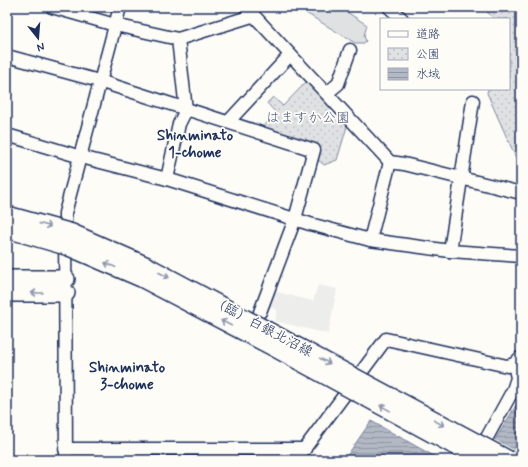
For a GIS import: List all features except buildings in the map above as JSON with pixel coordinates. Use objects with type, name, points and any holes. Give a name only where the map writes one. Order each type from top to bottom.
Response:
[{"type":"street","points":[[52,7],[178,39],[249,12],[327,93],[390,162],[521,193]]},
{"type":"street","points":[[120,7],[99,81],[81,157],[65,213],[64,264],[66,286],[66,454],[305,449]]},
{"type":"street","points":[[389,7],[401,18]]},
{"type":"street","points":[[167,179],[180,124],[186,110],[178,39]]},
{"type":"street","points":[[327,93],[338,84],[350,50]]},
{"type":"street","points":[[229,121],[290,55]]},
{"type":"street","points":[[7,56],[99,81],[186,110],[229,121],[314,150],[295,219],[260,312]]},
{"type":"street","points":[[450,251],[473,101]]},
{"type":"street","points":[[7,135],[81,157],[167,179],[295,219],[370,240],[450,251],[521,256]]},
{"type":"street","points":[[370,240],[390,162]]},
{"type":"street","name":"（臨）白銀北沼線","points":[[7,215],[72,233],[147,266],[509,460]]},
{"type":"street","name":"（臨）白銀北沼線","points":[[7,229],[69,247],[141,278],[274,347],[481,460]]},
{"type":"street","points":[[7,279],[66,286]]},
{"type":"street","points":[[7,293],[66,286]]},
{"type":"street","points":[[296,460],[386,339],[507,366],[517,361],[517,378],[513,390],[474,460]]},
{"type":"shaded area","points":[[318,285],[337,289],[328,334],[275,321],[277,310],[268,306],[273,291],[313,301]]},
{"type":"green space","points":[[287,7],[339,7],[367,25],[364,36],[366,41],[364,43],[355,43],[301,10],[288,9]]},
{"type":"green space","points":[[494,7],[521,7],[521,164],[516,158],[487,93],[488,90],[510,90],[510,18],[494,18],[487,12]]},
{"type":"green space","name":"はますか公園","points":[[308,80],[348,123],[337,160],[324,165],[316,158],[261,129],[276,113],[267,103],[273,97],[283,106]]},
{"type":"water","points":[[521,397],[521,460],[483,460]]},
{"type":"water","points":[[371,421],[441,460],[344,460]]},
{"type":"pier","points":[[493,439],[521,454],[521,460],[481,460]]},
{"type":"district","name":"Shinminato 1-chome","points":[[195,144]]},
{"type":"district","name":"Shinminato 3-chome","points":[[127,376]]}]
